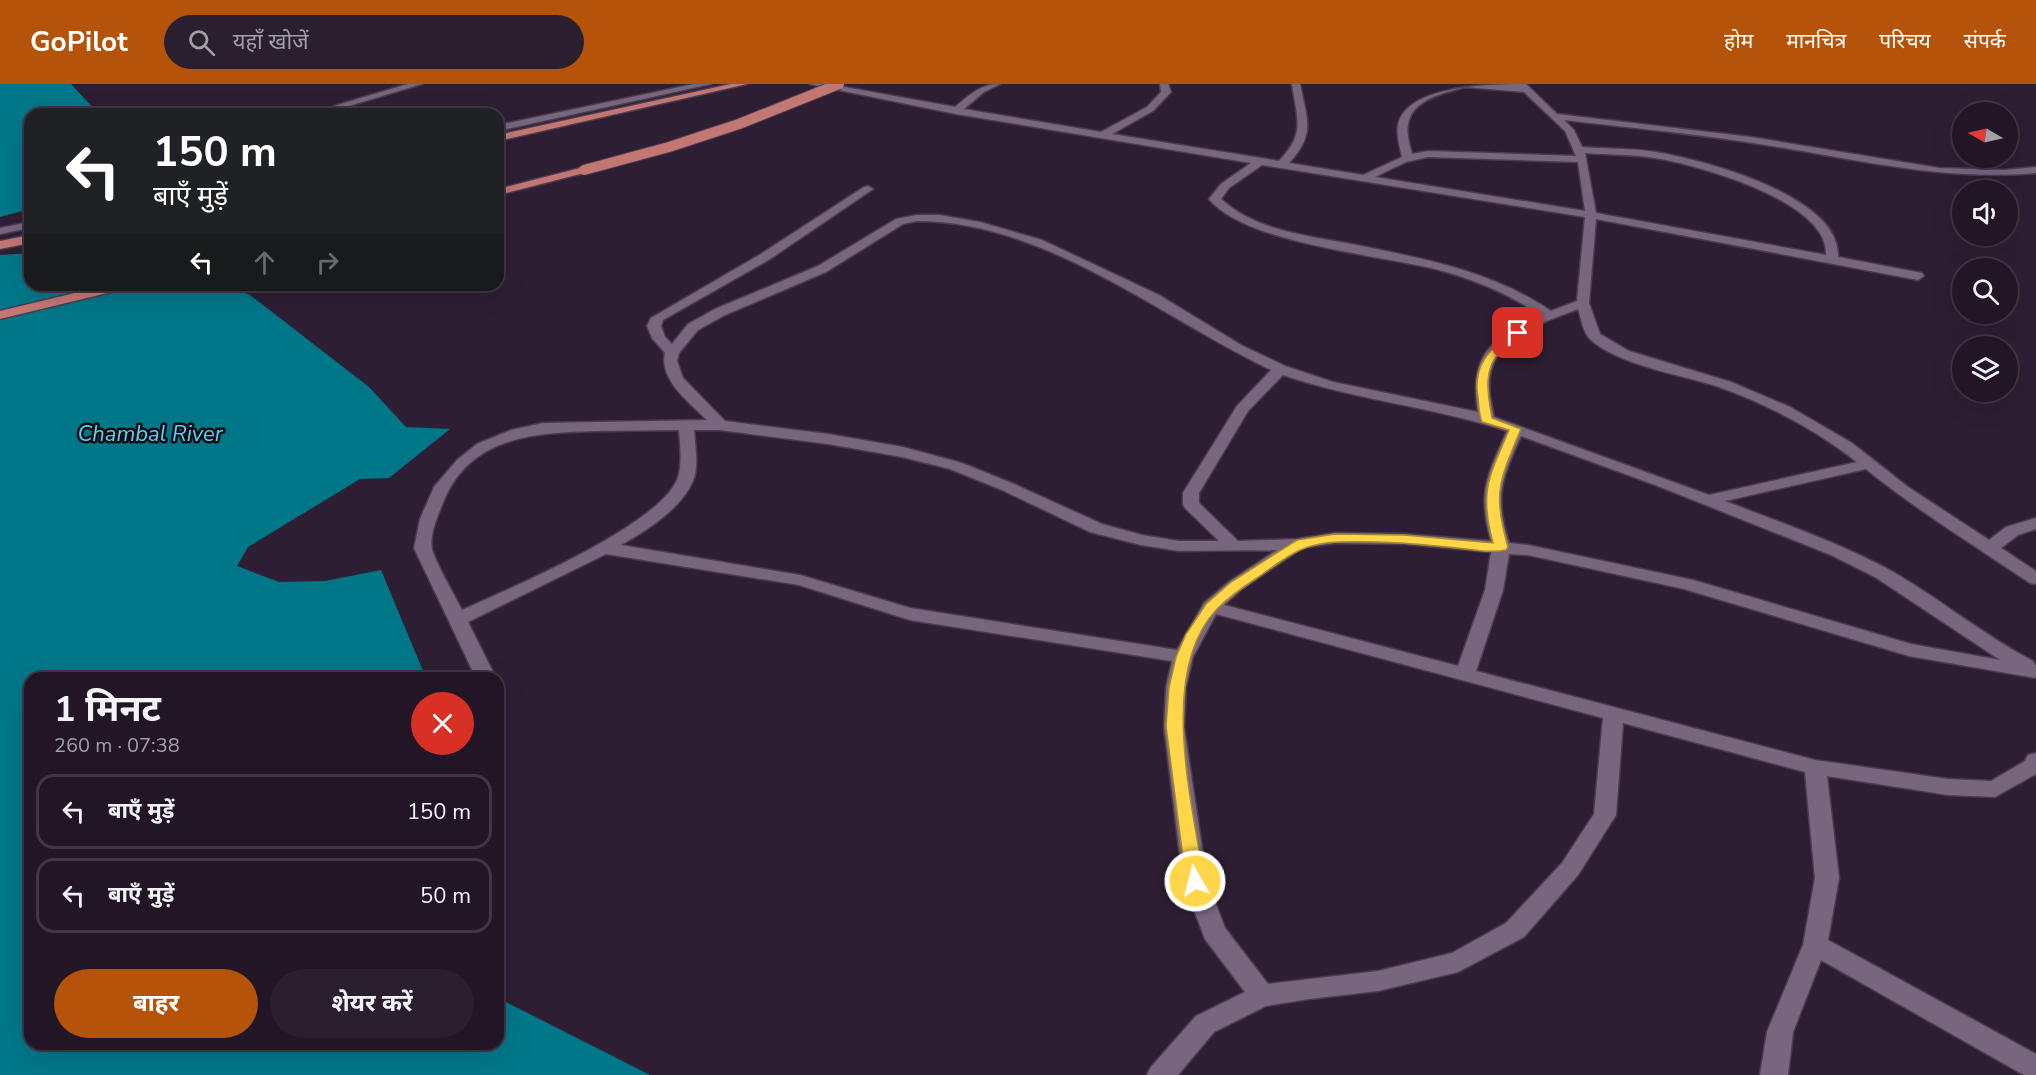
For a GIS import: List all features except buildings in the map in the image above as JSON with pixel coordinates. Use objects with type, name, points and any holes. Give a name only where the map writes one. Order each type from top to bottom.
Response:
[{"type":"main road","points":[[504,137],[743,84]]},
{"type":"main road","points":[[504,190],[669,147],[739,124],[839,84]]},
{"type":"main road","points":[[0,245],[24,240]]},
{"type":"main road","points":[[0,315],[99,291]]},
{"type":"street","points":[[339,106],[418,84]]},
{"type":"street","points":[[669,84],[687,88]]},
{"type":"street","points":[[504,127],[707,84]]},
{"type":"street","points":[[813,84],[1102,136],[1591,215],[1918,276]]},
{"type":"street","points":[[860,94],[882,84]]},
{"type":"street","points":[[956,111],[981,90],[996,84]]},
{"type":"street","points":[[1102,136],[1150,109],[1166,92],[1164,84]]},
{"type":"street","points":[[1281,165],[1299,146],[1303,126],[1296,84]]},
{"type":"street","points":[[1407,156],[1403,125],[1408,110],[1423,99],[1464,84],[1524,86],[1569,130],[1581,155],[1591,215],[1583,303],[1594,336],[1624,354],[1726,385],[1785,410],[1846,446],[1989,549],[2036,579]]},
{"type":"street","points":[[1553,116],[1724,136],[1934,171],[1973,175],[2036,170]]},
{"type":"street","points":[[1364,178],[1407,156],[1428,154],[1654,155],[1707,168],[1759,186],[1792,201],[1816,219],[1832,241],[1832,260]]},
{"type":"street","points":[[1259,162],[1225,186],[1215,200],[1226,211],[1247,222],[1283,233],[1484,280],[1520,295],[1548,315]]},
{"type":"street","points":[[672,352],[659,338],[654,326],[658,318],[717,286],[820,223],[868,189]]},
{"type":"street","points":[[720,425],[676,379],[670,361],[672,352],[693,327],[720,312],[822,269],[900,221],[939,218],[976,224],[1038,243],[1154,298],[1236,348],[1280,369],[1330,386],[1446,409],[1516,429],[1708,500],[1837,551],[1881,573],[1993,648],[2036,671]]},
{"type":"street","points":[[3,230],[24,226]]},
{"type":"street","points":[[1486,420],[1482,388],[1485,365],[1496,350],[1528,325],[1548,315],[1583,303]]},
{"type":"street","points":[[1234,546],[1191,504],[1191,493],[1242,409],[1280,369]]},
{"type":"street","points":[[458,620],[604,548],[668,505],[684,482],[688,462],[686,425]]},
{"type":"street","points":[[483,672],[423,548],[428,519],[442,487],[463,463],[483,447],[516,433],[543,428],[686,425],[720,425],[828,439],[903,452],[977,474],[1096,528],[1141,540],[1179,546],[1234,546],[1297,544],[1335,538],[1404,539],[1539,552],[1687,584],[1909,650],[2036,671]]},
{"type":"street","points":[[1465,675],[1494,590],[1501,547],[1494,523],[1492,501],[1494,479],[1516,429]]},
{"type":"street","points":[[1708,500],[1869,464]]},
{"type":"street","points":[[1989,549],[2012,531],[2036,523]]},
{"type":"street","points":[[1262,996],[1214,932],[1195,881],[1174,726],[1176,687],[1183,657],[1211,607],[1236,585],[1297,544]]},
{"type":"street","points":[[604,548],[800,580],[826,586],[878,607],[910,614],[1183,657]]},
{"type":"street","points":[[1211,607],[1815,767],[1948,787],[1995,789],[2034,765],[2036,760]]},
{"type":"street","points":[[1161,1075],[1205,1024],[1262,996],[1309,988],[1377,981],[1458,962],[1515,930],[1570,869],[1605,815],[1613,715]]},
{"type":"street","points":[[1774,1075],[1780,1032],[1815,945],[1827,878],[1815,767]]},
{"type":"street","points":[[1815,945],[2036,1068]]},
{"type":"water","points":[[0,84],[71,84],[93,108],[24,108],[24,211],[0,217]]},
{"type":"water","name":"Chambal River","points":[[24,253],[24,291],[239,291],[250,295],[369,387],[406,427],[450,429],[389,478],[360,479],[248,547],[237,566],[279,582],[325,581],[381,570],[424,672],[24,672],[24,1050],[504,1050],[504,1001],[650,1075],[0,1075],[0,255]]},
{"type":"route","points":[[1195,881],[1174,726],[1176,687],[1183,657],[1194,634],[1211,607],[1236,585],[1297,544],[1335,538],[1404,539],[1501,547],[1494,523],[1492,501],[1494,479],[1516,429],[1486,420],[1482,388],[1485,365],[1496,350],[1518,333]]}]
